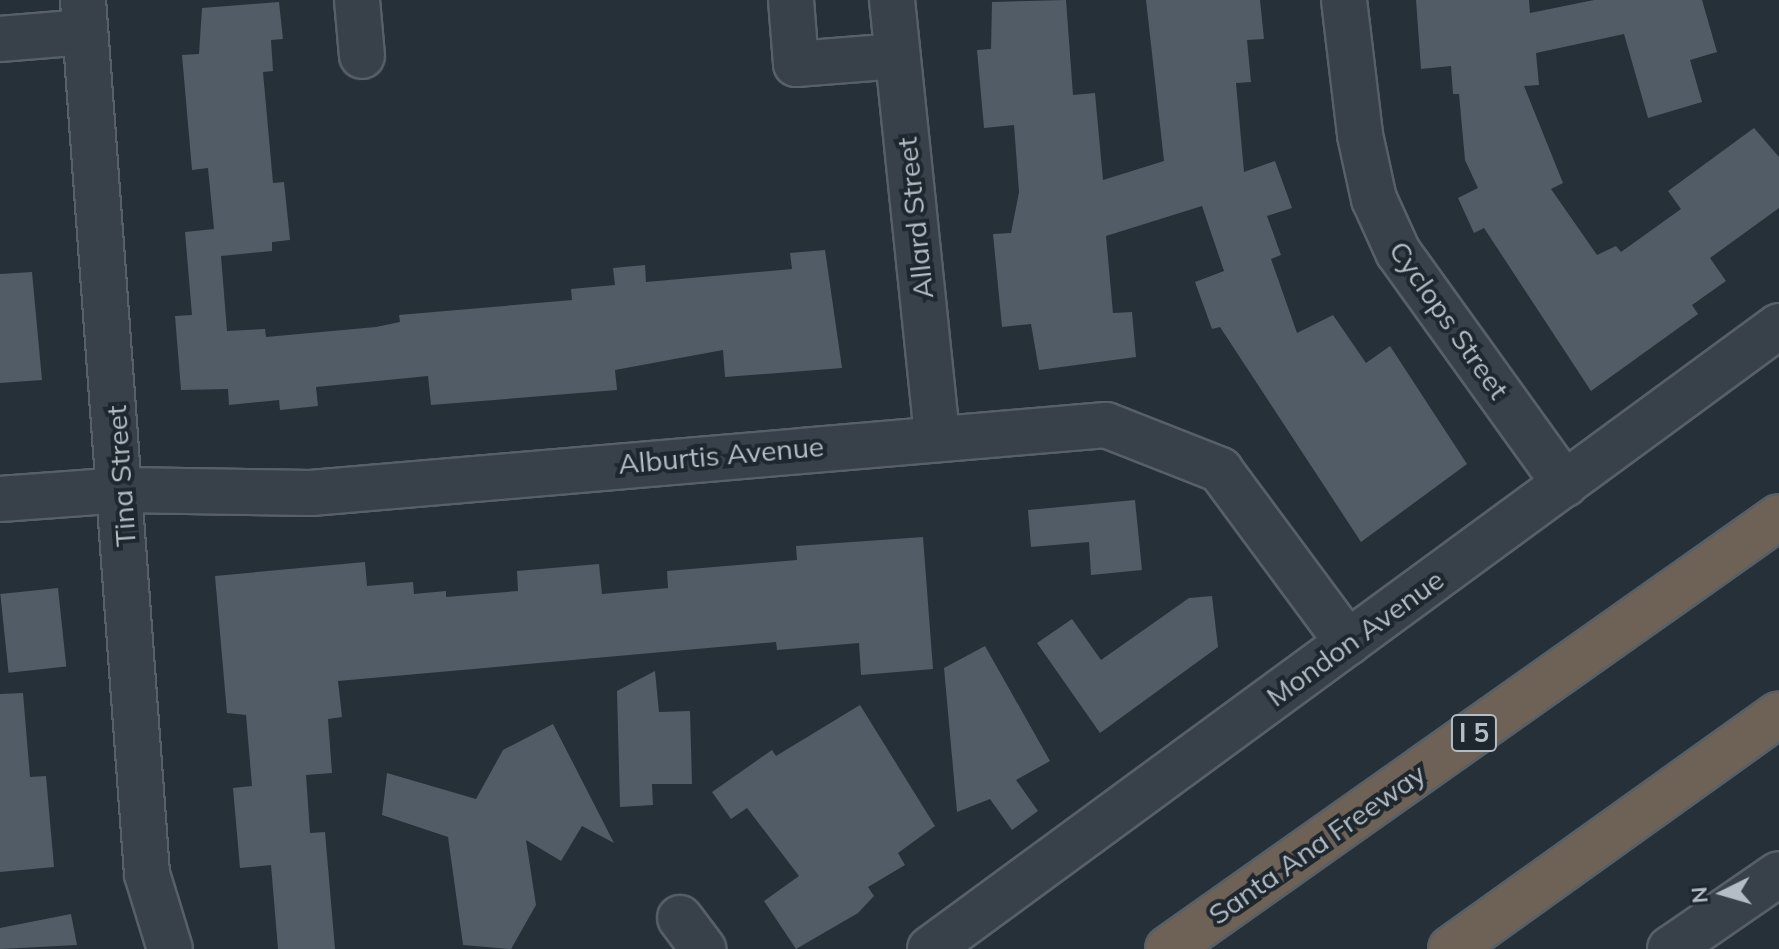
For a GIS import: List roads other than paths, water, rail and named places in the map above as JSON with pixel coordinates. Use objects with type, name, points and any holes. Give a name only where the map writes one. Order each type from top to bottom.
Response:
[{"type":"highway","name":"Santa Ana Freeway","points":[[1168,949],[1779,517]]},
{"type":"highway","points":[[1451,949],[1779,714]]},
{"type":"street","points":[[357,0],[362,56]]},
{"type":"street","points":[[791,0],[796,64],[898,56]]},
{"type":"street","name":"Allard Street","points":[[892,0],[937,435]]},
{"type":"street","name":"Cyclops Street","points":[[1344,0],[1360,135],[1374,199],[1398,252],[1565,484]]},
{"type":"street","points":[[0,39],[84,16]]},
{"type":"street","name":"Tina Street","points":[[84,16],[123,490],[147,874],[170,949]]},
{"type":"street","name":"Mondon Avenue","points":[[930,949],[1779,326]]},
{"type":"street","name":"Alburtis Avenue","points":[[0,499],[123,490],[311,493],[937,435],[1106,425],[1220,470],[1348,643]]},
{"type":"street","points":[[1670,949],[1774,890]]}]
